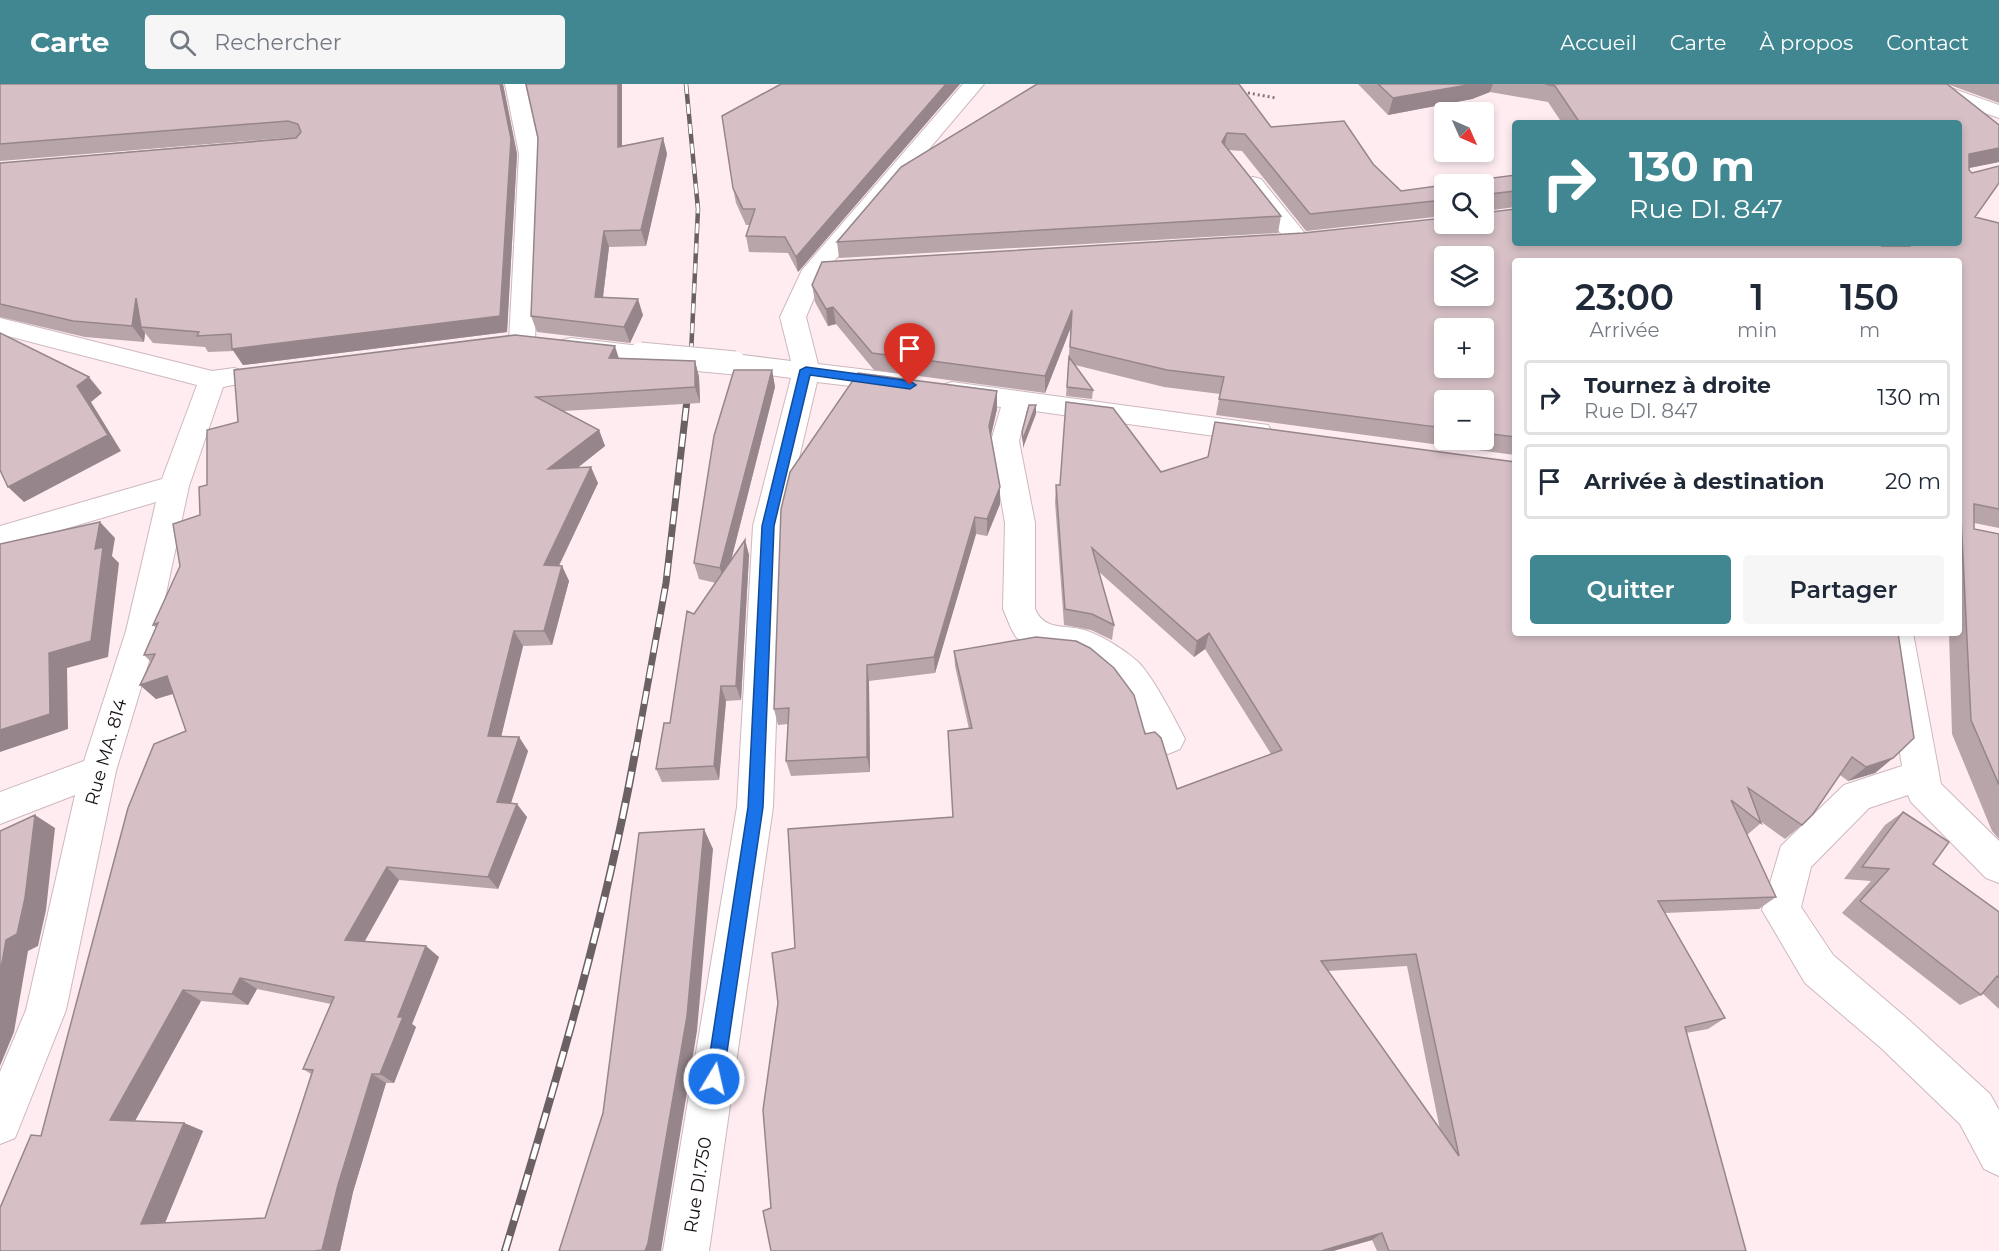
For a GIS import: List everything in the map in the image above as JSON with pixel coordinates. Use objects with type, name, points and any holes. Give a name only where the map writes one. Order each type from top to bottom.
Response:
[{"type":"street","points":[[515,84],[530,154],[512,342],[806,370],[1281,436]]},
{"type":"street","points":[[806,370],[793,317],[814,270],[947,112],[974,84]]},
{"type":"street","points":[[1921,84],[1999,111]]},
{"type":"street","points":[[1239,166],[1299,241]]},
{"type":"street","points":[[814,270],[849,268]]},
{"type":"street","points":[[0,326],[213,380],[260,374]]},
{"type":"street","name":"Rue DI.750","points":[[686,1251],[755,807],[768,526],[806,370]]},
{"type":"street","name":"Rue MA. 814","points":[[0,1123],[46,1010],[98,771],[142,631],[174,486],[213,380]]},
{"type":"street","points":[[1016,400],[1005,441],[1020,523],[1019,609],[1027,628],[1042,638],[1078,641],[1102,653],[1127,672],[1168,739]]},
{"type":"street","points":[[0,537],[174,486]]},
{"type":"street","points":[[1898,636],[1924,790],[1999,866]]},
{"type":"street","points":[[0,808],[98,771]]},
{"type":"street","points":[[1921,776],[1857,796],[1794,858],[1781,910],[1819,969],[1895,1034],[1975,1109],[1999,1154]]},
{"type":"path","points":[[1233,90],[1276,98]]},
{"type":"building","points":[[0,84],[500,84],[511,139],[500,316],[232,349],[231,334],[197,336],[199,332],[141,327],[136,298],[132,326],[73,321],[0,304],[0,163],[296,138],[301,132],[298,124],[288,121],[0,144]]},
{"type":"building","points":[[526,84],[618,84],[618,147],[663,138],[641,230],[604,231],[595,297],[638,299],[624,327],[531,316],[538,138]]},
{"type":"building","points":[[781,84],[946,84],[796,257],[785,237],[746,236],[755,209],[743,209],[733,188],[722,116]]},
{"type":"building","points":[[1037,84],[1239,84],[1271,127],[1344,121],[1373,164],[1401,191],[1434,186],[1434,201],[1310,214],[1245,134],[1227,133],[1222,142],[1281,216],[837,242],[901,167]]},
{"type":"building","points":[[1378,84],[1473,84],[1393,98]]},
{"type":"building","points":[[1545,84],[1947,84],[1999,125],[1999,148],[1969,154],[1969,170],[1972,173],[1999,166],[1999,183],[1975,217],[1999,223],[1999,509],[1974,504],[1974,529],[1999,534],[1999,785],[1971,720],[1962,538],[1962,258],[1512,258],[1512,437],[1494,434],[1494,390],[1434,390],[1434,427],[1219,399],[1224,377],[1167,370],[1070,347],[1072,310],[1045,376],[872,353],[833,307],[826,309],[812,285],[822,262],[1303,233],[1434,219],[1434,234],[1494,234],[1494,212],[1512,209],[1512,246],[1962,246],[1962,120],[1578,120],[1555,86]]},
{"type":"building","points":[[1512,175],[1512,191],[1494,194],[1494,178]]},
{"type":"building","points":[[0,333],[89,377],[77,386],[108,435],[8,487],[0,470]]},
{"type":"building","points":[[515,335],[615,346],[609,358],[695,361],[695,387],[536,397],[599,430],[548,469],[591,467],[544,565],[562,566],[544,631],[514,631],[488,736],[519,737],[497,802],[517,804],[488,877],[387,867],[345,940],[426,946],[398,1017],[403,1017],[380,1074],[372,1074],[338,1185],[322,1250],[0,1251],[0,1208],[31,1135],[41,1136],[128,808],[154,744],[186,731],[167,676],[140,685],[155,654],[144,655],[158,623],[153,625],[180,566],[173,524],[200,515],[199,487],[207,485],[207,430],[238,422],[234,370]],"holes":[[[240,978],[334,997],[303,1069],[313,1070],[265,1218],[141,1224],[184,1123],[110,1120],[183,990],[232,994]]]},
{"type":"building","points":[[1069,357],[1093,390],[1067,387]]},
{"type":"building","points":[[734,370],[772,370],[720,568],[694,563],[714,436]]},
{"type":"building","points":[[858,373],[997,391],[989,426],[1000,487],[987,519],[975,517],[934,657],[867,665],[867,757],[786,761],[789,708],[774,709],[781,509],[790,472]]},
{"type":"building","points":[[1066,402],[1113,408],[1161,472],[1208,457],[1215,422],[1512,462],[1512,636],[1898,636],[1914,738],[1893,758],[1866,767],[1852,757],[1813,814],[1802,825],[1748,788],[1761,823],[1731,800],[1776,897],[1658,901],[1725,1018],[1685,1027],[1746,1251],[1389,1251],[1382,1233],[1321,1251],[771,1251],[763,1211],[771,1208],[763,1110],[778,1003],[772,953],[795,948],[788,829],[953,817],[948,731],[972,728],[954,651],[1036,637],[1076,641],[1090,648],[1114,668],[1134,695],[1145,734],[1155,732],[1161,738],[1177,789],[1282,750],[1209,633],[1197,641],[1092,548],[1114,625],[1092,614],[1065,609],[1056,485],[1060,485]],"holes":[[[1416,954],[1459,1156],[1321,961]]]},
{"type":"building","points":[[1029,405],[1036,405],[1023,439],[1022,432]]},
{"type":"building","points":[[100,522],[95,549],[103,547],[91,641],[49,653],[50,714],[0,730],[0,544]]},
{"type":"building","points":[[745,540],[736,686],[721,686],[714,766],[656,769],[664,723],[670,723],[687,611],[694,614]]},
{"type":"building","points":[[1903,812],[1949,842],[1933,864],[1999,912],[1999,978],[1997,976],[1981,995],[1860,901],[1889,869],[1862,867]]},
{"type":"building","points":[[35,815],[25,898],[17,934],[6,940],[0,974],[0,831]]},
{"type":"building","points":[[704,829],[687,1016],[648,1243],[645,1251],[559,1251],[603,1113],[639,833]]},
{"type":"railway","points":[[686,84],[698,209],[690,375]]},
{"type":"railway","points":[[635,755],[666,583],[690,374]]},
{"type":"railway","points":[[505,1251],[560,1066],[594,941],[635,753]]},
{"type":"route","points":[[714,1079],[755,807],[768,526],[806,370],[910,385]]}]
